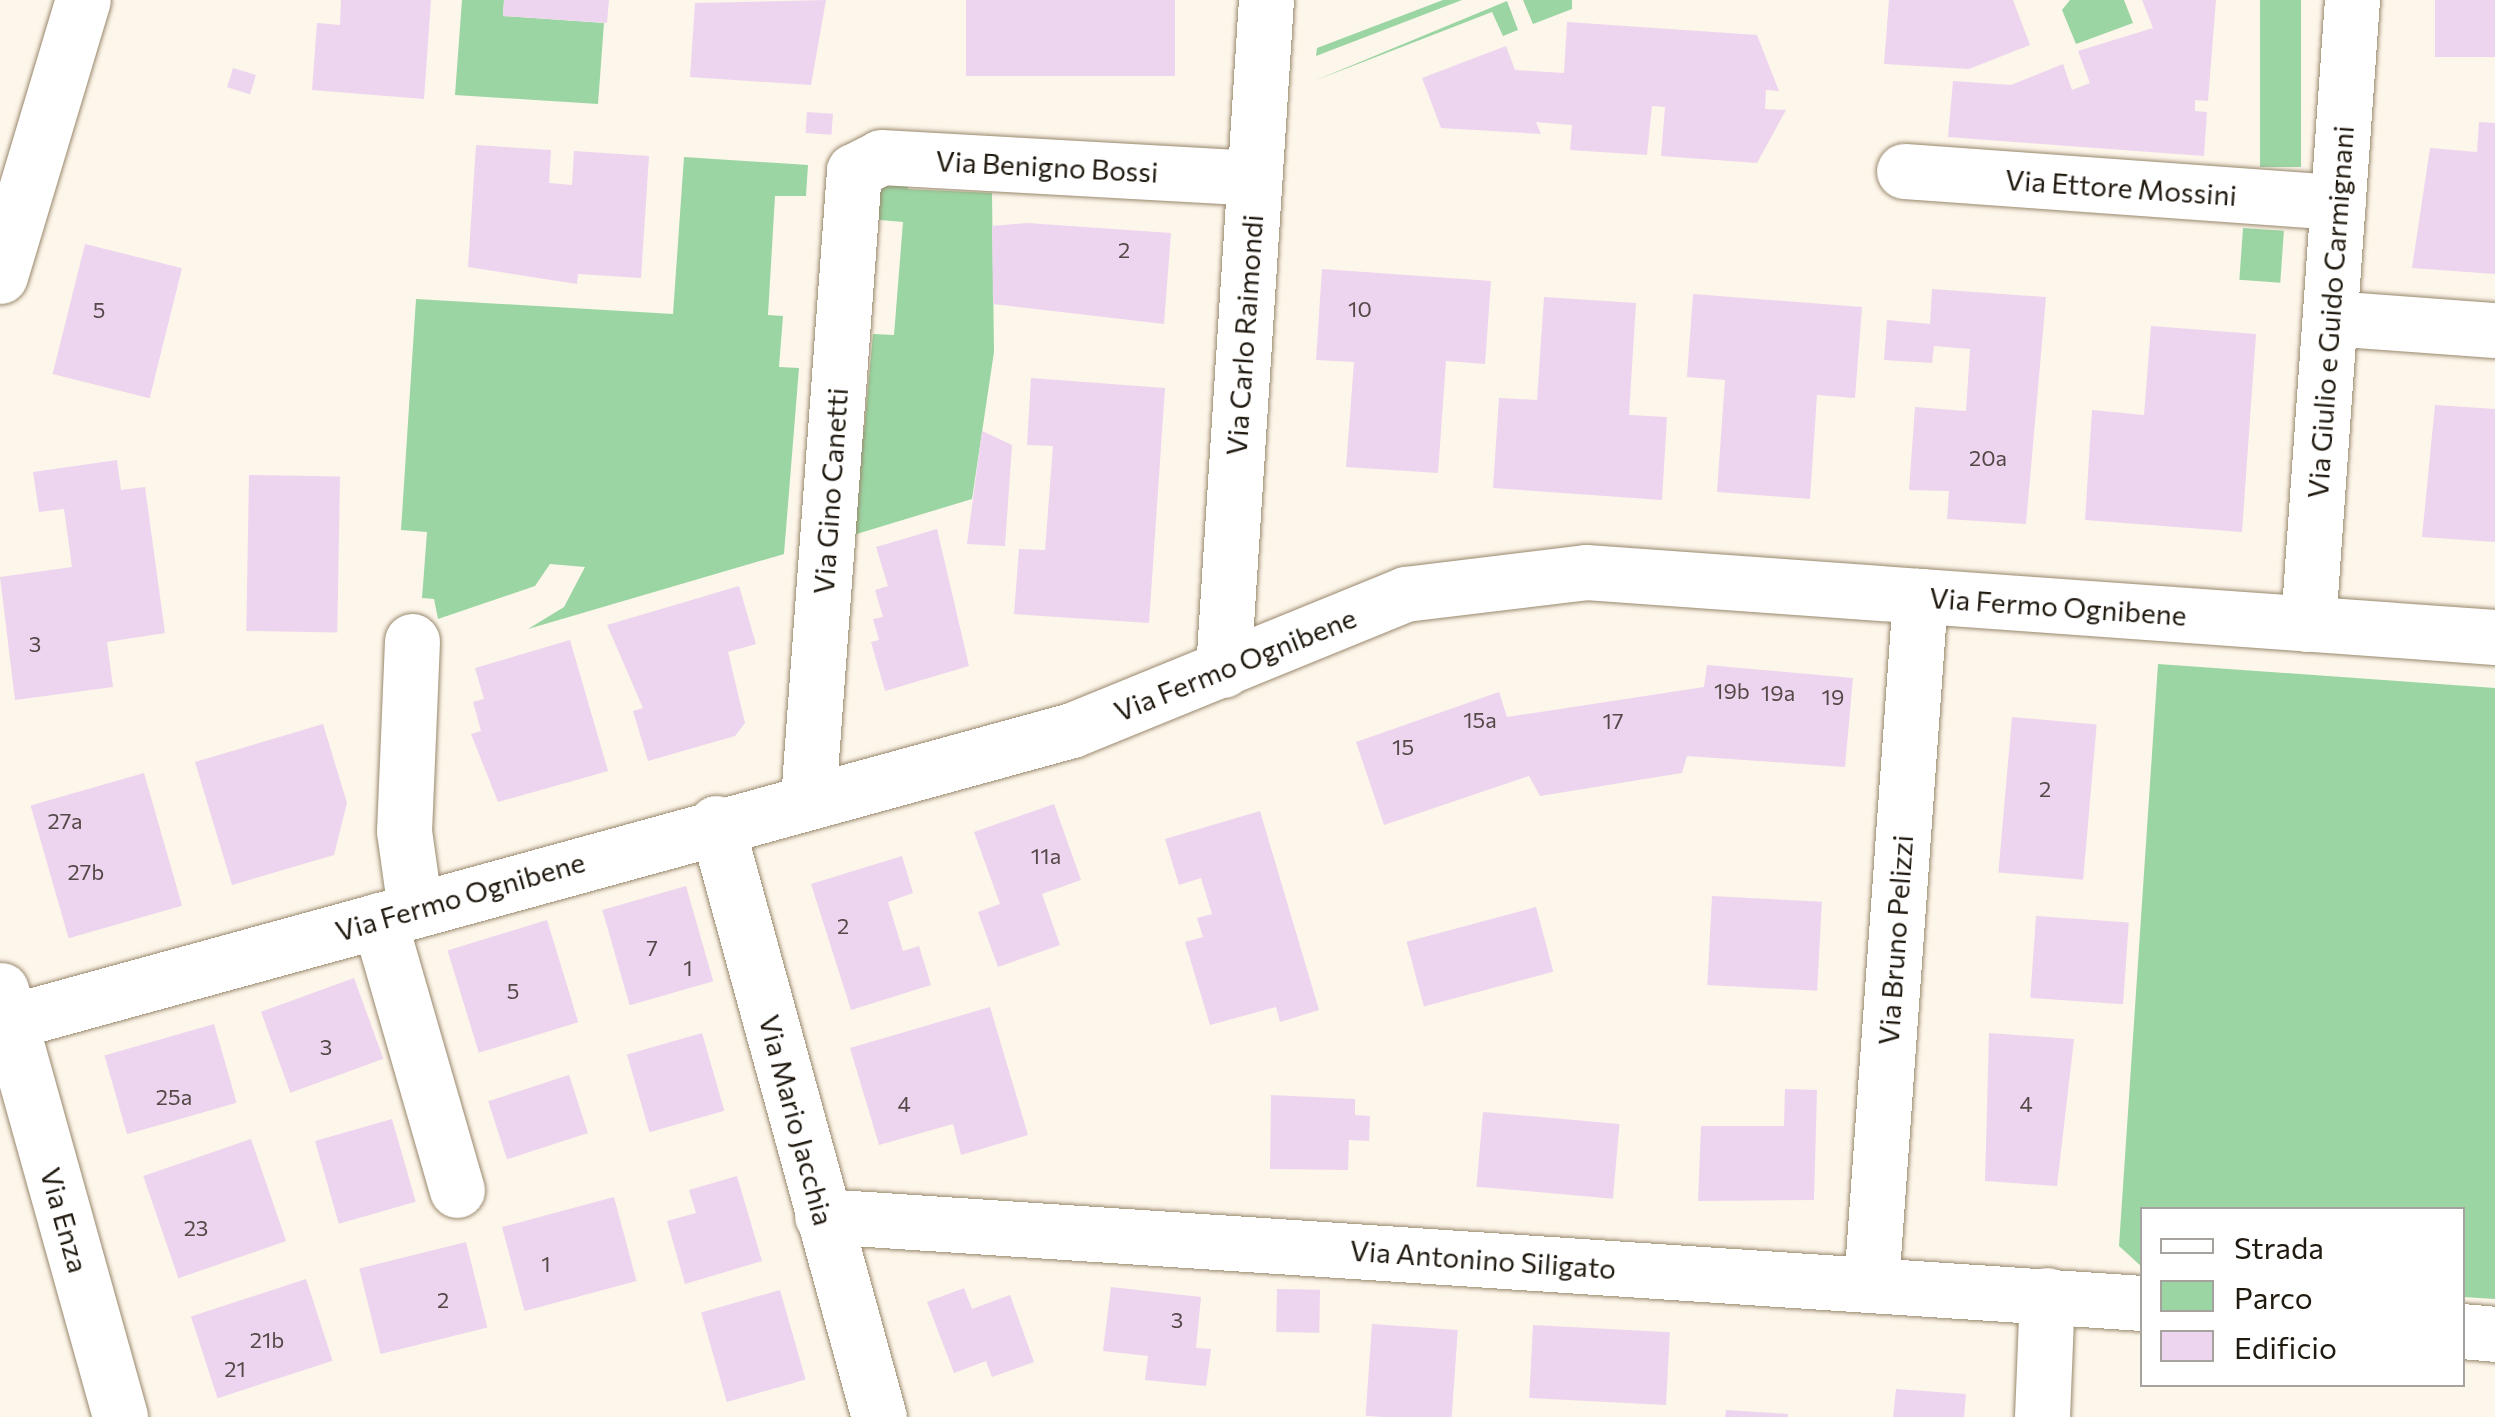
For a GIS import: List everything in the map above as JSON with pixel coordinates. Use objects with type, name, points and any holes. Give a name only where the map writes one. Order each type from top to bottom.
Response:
[{"type":"street","points":[[0,276],[83,0]]},
{"type":"street","name":"Via Carlo Raimondi","points":[[1223,670],[1266,0]]},
{"type":"street","name":"Via Giulio e Guido Carmignani","points":[[2308,624],[2352,0]]},
{"type":"street","name":"Via Benigno Bossi","points":[[852,182],[862,163],[881,157],[1254,178]]},
{"type":"street","name":"Via Ettore Mossini","points":[[1904,171],[2338,202]]},
{"type":"street","name":"Via Gino Canetti","points":[[808,800],[852,182]]},
{"type":"street","points":[[2330,318],[2495,330]]},
{"type":"street","name":"Via Fermo Ognibene","points":[[3,1006],[397,915],[716,822],[1072,730],[1405,594],[1586,572],[2495,637]]},
{"type":"street","name":"Via Bruno Pelizzi","points":[[1871,1284],[1920,596]]},
{"type":"street","points":[[412,641],[397,915],[457,1190]]},
{"type":"street","name":"Via Mario Jacchia","points":[[716,822],[879,1417]]},
{"type":"street","name":"Via Enza","points":[[3,1006],[120,1417]]},
{"type":"street","name":"Via Antonino Siligato","points":[[822,1216],[2140,1303]]},
{"type":"street","points":[[2042,1417],[2047,1294]]},
{"type":"street","points":[[2465,1331],[2495,1334]]},
{"type":"green space","points":[[462,0],[504,0],[503,16],[604,23],[598,104],[455,95]]},
{"type":"green space","points":[[1443,0],[1462,0],[1316,56],[1317,48]]},
{"type":"green space","points":[[1523,0],[1572,0],[1572,9],[1533,24]]},
{"type":"green space","points":[[2070,0],[2124,0],[2133,23],[2076,44],[2062,10]]},
{"type":"green space","points":[[2260,0],[2301,0],[2301,167],[2260,167]]},
{"type":"green space","points":[[1507,1],[1518,30],[1503,36],[1492,12],[1314,81]]},
{"type":"green space","points":[[684,157],[808,165],[806,196],[775,196],[768,315],[783,316],[779,367],[799,368],[784,554],[528,629],[564,607],[585,567],[550,564],[535,586],[438,619],[434,599],[422,598],[427,532],[401,530],[416,299],[673,314]]},
{"type":"green space","points":[[909,178],[908,189],[992,193],[994,352],[972,499],[840,539],[849,431],[864,432],[873,334],[894,335],[903,222],[868,219],[883,186]]},
{"type":"green space","points":[[2243,228],[2284,231],[2280,283],[2239,280]]},
{"type":"green space","points":[[2158,664],[2495,688],[2495,1299],[2465,1297],[2465,1207],[2140,1207],[2140,1265],[2119,1246]]},
{"type":"building","points":[[341,0],[431,0],[424,99],[312,90],[317,23],[340,25]]},
{"type":"building","points":[[504,0],[609,0],[607,23],[503,16]]},
{"type":"building","points":[[826,0],[811,85],[690,77],[695,3]]},
{"type":"building","points":[[966,0],[1175,0],[1175,76],[966,76]]},
{"type":"building","points":[[1889,0],[2013,0],[2030,45],[1969,69],[1884,64]]},
{"type":"building","points":[[2142,0],[2216,0],[2208,101],[2195,100],[2195,111],[2207,112],[2204,156],[1948,137],[1953,81],[2011,85],[2063,64],[2072,90],[2090,83],[2078,51],[2153,28]]},
{"type":"building","points":[[2435,0],[2495,0],[2495,57],[2435,57]]},
{"type":"building","points":[[1567,22],[1757,35],[1779,91],[1766,90],[1765,109],[1786,110],[1757,163],[1661,156],[1665,107],[1652,106],[1647,155],[1570,150],[1572,125],[1536,122],[1541,134],[1441,128],[1422,78],[1506,46],[1515,70],[1564,73]]},
{"type":"building","points":[[233,68],[256,75],[250,94],[227,87]]},
{"type":"building","points":[[807,112],[833,114],[831,135],[806,133]]},
{"type":"building","points":[[2479,122],[2495,123],[2495,274],[2412,268],[2430,148],[2477,152]]},
{"type":"building","points":[[476,145],[551,150],[549,183],[572,185],[574,151],[649,156],[641,278],[578,274],[577,284],[468,267]]},
{"type":"building","points":[[1027,223],[1171,233],[1164,324],[993,304],[992,226]]},
{"type":"building","points":[[85,244],[182,268],[150,398],[53,374]]},
{"type":"building","points":[[1322,269],[1491,281],[1485,364],[1446,361],[1438,473],[1346,467],[1354,362],[1316,360]]},
{"type":"building","points":[[1932,289],[2046,297],[2026,524],[1947,519],[1949,491],[1909,490],[1915,407],[1966,411],[1970,349],[1934,346],[1932,363],[1884,360],[1887,320],[1930,324]]},
{"type":"building","points":[[1693,294],[1862,307],[1855,398],[1817,395],[1810,499],[1717,492],[1725,380],[1687,377]]},
{"type":"building","points":[[1544,297],[1636,303],[1629,415],[1667,417],[1662,500],[1493,488],[1499,398],[1537,400]]},
{"type":"building","points":[[2151,326],[2256,334],[2242,532],[2085,520],[2092,410],[2144,415]]},
{"type":"building","points":[[1031,378],[1165,388],[1149,623],[1014,614],[1019,549],[1045,550],[1053,446],[1027,445]]},
{"type":"building","points":[[2435,405],[2495,409],[2495,542],[2422,537]]},
{"type":"building","points":[[982,431],[1012,445],[1005,546],[967,544]]},
{"type":"building","points":[[117,460],[121,490],[145,487],[165,633],[107,642],[113,687],[15,700],[0,577],[72,567],[64,509],[39,512],[33,472]]},
{"type":"building","points":[[249,475],[340,477],[337,633],[246,631]]},
{"type":"building","points":[[937,529],[969,666],[885,691],[871,642],[879,640],[873,619],[883,617],[875,590],[888,586],[876,547]]},
{"type":"building","points":[[739,586],[756,644],[728,652],[745,723],[735,736],[648,761],[633,711],[643,708],[607,625]]},
{"type":"building","points":[[570,640],[608,771],[498,802],[471,734],[481,731],[473,702],[484,699],[475,668]]},
{"type":"building","points":[[1707,665],[1853,678],[1845,767],[1687,756],[1682,773],[1540,796],[1529,776],[1384,825],[1356,742],[1499,692],[1507,717],[1704,687]]},
{"type":"building","points":[[2012,717],[2097,724],[2083,880],[1998,872]]},
{"type":"building","points":[[323,724],[347,803],[334,855],[232,885],[195,762]]},
{"type":"building","points":[[144,773],[182,906],[69,938],[31,806]]},
{"type":"building","points":[[1054,804],[1081,880],[1042,894],[1060,945],[998,967],[978,912],[1000,904],[974,832]]},
{"type":"building","points":[[1260,811],[1319,1010],[1280,1022],[1276,1007],[1210,1025],[1185,942],[1203,937],[1197,918],[1212,914],[1201,878],[1179,885],[1165,839]]},
{"type":"building","points":[[902,856],[913,893],[888,902],[903,951],[919,946],[931,985],[851,1010],[811,884]]},
{"type":"building","points":[[686,886],[713,981],[630,1005],[602,910]]},
{"type":"building","points":[[1712,896],[1822,902],[1817,991],[1707,985]]},
{"type":"building","points":[[1536,907],[1553,972],[1424,1006],[1407,942]]},
{"type":"building","points":[[2036,916],[2129,922],[2123,1004],[2030,998]]},
{"type":"building","points":[[547,920],[578,1022],[479,1053],[448,950]]},
{"type":"building","points":[[354,978],[383,1059],[290,1093],[261,1012]]},
{"type":"building","points":[[990,1007],[1028,1135],[961,1155],[953,1124],[879,1145],[850,1048]]},
{"type":"building","points":[[214,1024],[237,1103],[127,1134],[104,1055]]},
{"type":"building","points":[[702,1033],[724,1111],[649,1132],[627,1054]]},
{"type":"building","points":[[1989,1033],[2074,1039],[2057,1186],[1985,1181]]},
{"type":"building","points":[[569,1075],[588,1133],[507,1159],[488,1101]]},
{"type":"building","points":[[1785,1089],[1817,1090],[1814,1200],[1698,1201],[1701,1126],[1784,1126]]},
{"type":"building","points":[[1271,1095],[1355,1099],[1355,1115],[1370,1116],[1369,1141],[1349,1140],[1348,1170],[1270,1169]]},
{"type":"building","points":[[1483,1112],[1619,1124],[1613,1199],[1476,1187]]},
{"type":"building","points":[[392,1119],[416,1202],[339,1224],[315,1141]]},
{"type":"building","points":[[251,1139],[286,1241],[178,1278],[143,1176]]},
{"type":"building","points":[[737,1176],[762,1261],[685,1284],[667,1221],[696,1213],[689,1190]]},
{"type":"building","points":[[614,1197],[637,1281],[524,1311],[502,1227]]},
{"type":"building","points":[[466,1242],[487,1327],[381,1354],[359,1269]]},
{"type":"building","points":[[306,1279],[333,1361],[217,1398],[191,1316]]},
{"type":"building","points":[[1111,1287],[1201,1297],[1196,1348],[1211,1349],[1206,1386],[1145,1380],[1148,1356],[1103,1351]]},
{"type":"building","points":[[964,1288],[972,1309],[1010,1295],[1034,1362],[992,1377],[986,1361],[954,1373],[927,1302]]},
{"type":"building","points":[[1277,1289],[1320,1290],[1319,1333],[1276,1332]]},
{"type":"building","points":[[780,1290],[806,1379],[727,1402],[701,1313]]},
{"type":"building","points":[[1372,1324],[1458,1330],[1452,1417],[1366,1416]]},
{"type":"building","points":[[1533,1325],[1670,1332],[1666,1405],[1529,1398]]},
{"type":"building","points":[[1896,1389],[1966,1394],[1964,1417],[1893,1417]]},
{"type":"building","points":[[1726,1410],[1788,1414],[1788,1417],[1725,1417]]}]
